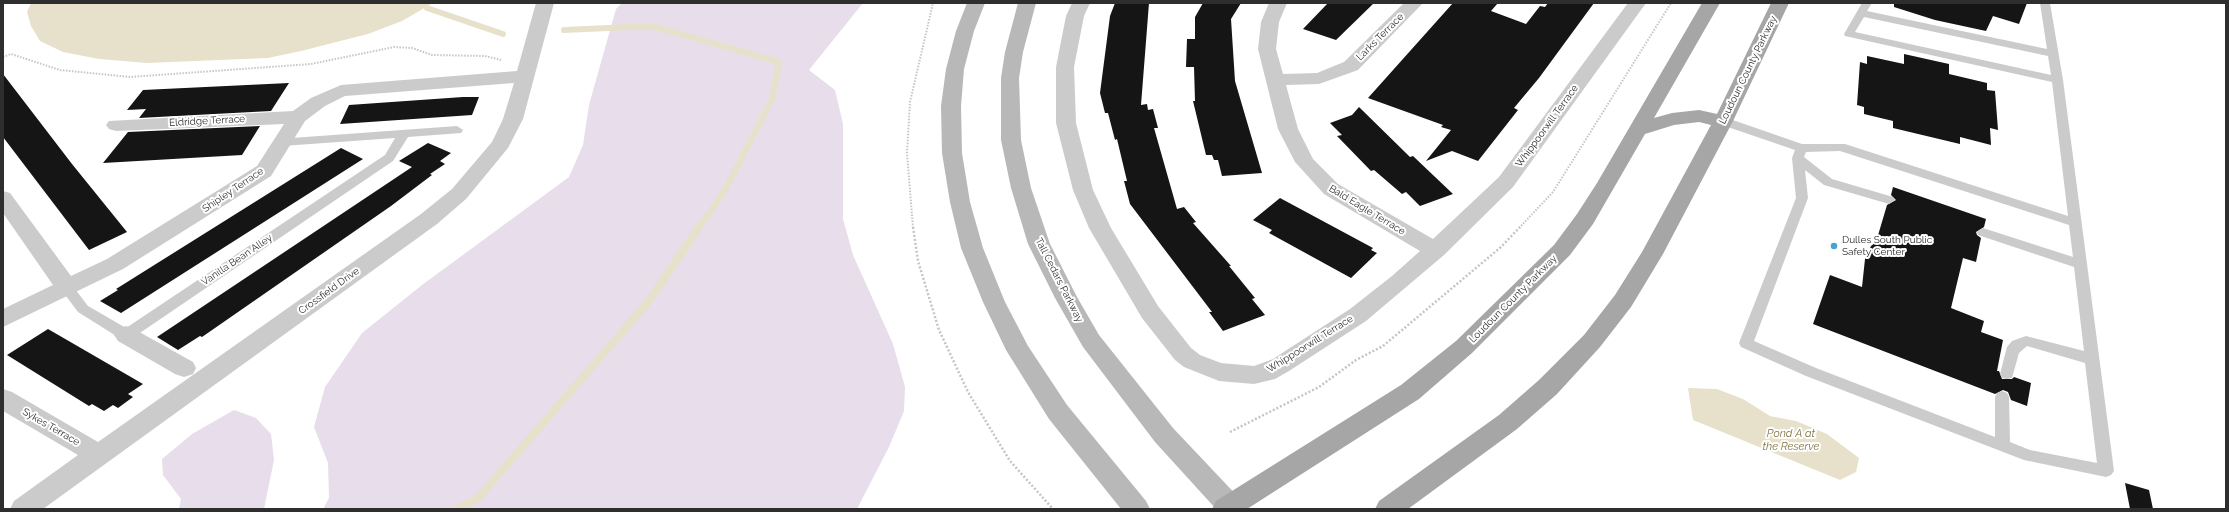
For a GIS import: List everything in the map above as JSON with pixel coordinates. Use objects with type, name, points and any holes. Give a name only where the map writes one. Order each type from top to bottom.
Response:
[{"type":"main road","points":[[976,3],[964,31],[955,69],[951,106],[952,152],[960,202],[972,248],[994,302],[1018,350],[1058,412],[1137,509]]},
{"type":"main road","name":"Tall Cedars Parkway","points":[[1027,3],[1014,52],[1010,78],[1011,140],[1021,188],[1039,244],[1066,298],[1091,340],[1164,435],[1229,508]]},
{"type":"main road","name":"Loudoun County Parkway","points":[[1229,508],[1410,392],[1464,347],[1562,250],[1585,219],[1711,3]]},
{"type":"main road","name":"Loudoun County Parkway","points":[[1388,509],[1508,422],[1548,387],[1592,341],[1623,300],[1646,264],[1723,121],[1780,3]]},
{"type":"main road","points":[[1637,130],[1672,119],[1699,116],[1723,121]]},
{"type":"street","name":"Crossfield Drive","points":[[23,509],[429,219],[459,194],[482,169],[501,144],[513,119],[545,3]]},
{"type":"street","name":"Whippoorwill Terrace","points":[[1081,3],[1075,16],[1065,75],[1066,123],[1083,190],[1100,228],[1122,269],[1172,342],[1183,354],[1192,361],[1219,372],[1254,375],[1266,372],[1358,315],[1400,282],[1436,250],[1506,182],[1637,3]]},
{"type":"street","name":"Bald Eagle Terrace","points":[[1278,3],[1272,13],[1267,42],[1274,80],[1285,119],[1295,145],[1305,162],[1317,178],[1331,189],[1436,250]]},
{"type":"street","name":"Larks Terrace","points":[[1274,80],[1319,78],[1344,70],[1359,60],[1414,3]]},
{"type":"street","name":"Shipley Terrace","points":[[3,319],[115,264],[222,199],[264,171],[298,116],[318,102],[341,91],[525,76]]},
{"type":"street","name":"Eldridge Terrace","points":[[116,125],[298,116]]},
{"type":"street","points":[[3,198],[67,288]]},
{"type":"street","points":[[126,335],[184,368]]},
{"type":"street","name":"Sykes Terrace","points":[[3,399],[99,455]]},
{"type":"lane","points":[[1867,3],[1849,34],[2057,80]]},
{"type":"lane","points":[[1800,153],[1802,198],[1746,344],[1811,372],[2029,456],[2106,471],[2057,80],[2045,3]]},
{"type":"lane","points":[[1861,13],[2053,54]]},
{"type":"lane","points":[[1723,121],[1800,153],[1828,182],[1889,200]]},
{"type":"lane","points":[[282,142],[403,135],[457,130]]},
{"type":"lane","name":"Vanilla Bean Alley","points":[[126,335],[389,158],[403,135]]},
{"type":"lane","points":[[1800,153],[1841,147],[2075,223]]},
{"type":"lane","points":[[1983,232],[2080,264]]},
{"type":"lane","points":[[67,288],[83,309],[126,335]]},
{"type":"lane","points":[[2007,374],[2012,351],[2017,344],[2026,341],[2092,359]]},
{"type":"lane","points":[[2002,397],[2002,446]]},
{"type":"path","points":[[933,3],[910,102],[907,153],[910,212],[918,262],[939,330],[968,392],[1010,461],[1053,509]]},
{"type":"path","points":[[3,57],[11,54],[60,70],[130,77],[297,66],[332,61],[394,47],[412,48],[432,55],[495,58],[505,63]]},
{"type":"shaded area","points":[[622,3],[863,3],[809,70],[835,90],[843,124],[843,219],[853,255],[893,344],[905,387],[904,411],[889,447],[857,509],[323,509],[329,498],[328,463],[314,427],[325,387],[362,333],[422,285],[569,177],[583,145],[589,105],[616,9]]},
{"type":"shaded area","points":[[234,410],[256,418],[271,434],[274,460],[264,509],[179,509],[181,499],[163,475],[162,459],[192,434]]},
{"type":"water","points":[[31,3],[433,3],[402,21],[368,34],[268,58],[147,63],[99,59],[63,52],[40,41],[31,26],[27,12]]},
{"type":"water","name":"Pond A at the Reserve","points":[[1688,388],[1717,389],[1743,399],[1770,416],[1796,421],[1827,434],[1859,458],[1856,472],[1840,480],[1693,420]]},
{"type":"building","points":[[1115,3],[1149,3],[1141,105],[1147,104],[1148,110],[1153,109],[1158,128],[1154,128],[1177,209],[1184,207],[1196,222],[1193,223],[1231,266],[1229,266],[1255,298],[1252,299],[1265,315],[1223,331],[1209,312],[1212,312],[1130,204],[1124,181],[1127,181],[1117,139],[1115,140],[1108,113],[1105,113],[1100,93],[1110,16]]},
{"type":"building","points":[[1203,3],[1241,3],[1231,19],[1235,81],[1262,173],[1222,176],[1218,160],[1214,160],[1212,155],[1206,155],[1193,101],[1195,101],[1194,67],[1186,67],[1187,39],[1195,39],[1195,17]]},
{"type":"building","points":[[1328,3],[1374,3],[1336,40],[1303,29]]},
{"type":"building","points":[[1453,3],[1498,3],[1491,11],[1526,24],[1540,6],[1545,7],[1548,3],[1594,3],[1539,78],[1514,108],[1518,110],[1478,161],[1452,151],[1426,161],[1451,130],[1441,127],[1443,125],[1368,98]]},
{"type":"building","points":[[1894,3],[2027,3],[2019,24],[1993,16],[1986,31],[1935,20],[1894,7]]},
{"type":"building","points":[[1904,54],[1949,64],[1949,74],[1987,83],[1987,90],[1995,91],[1998,130],[1990,128],[1991,145],[1960,137],[1960,144],[1893,128],[1893,121],[1864,114],[1864,107],[1857,105],[1860,62],[1867,64],[1867,56],[1904,64]]},
{"type":"building","points":[[3,74],[72,164],[127,232],[89,250],[3,137]]},
{"type":"building","points":[[289,83],[271,111],[139,118],[146,109],[127,110],[143,90]]},
{"type":"building","points":[[479,97],[472,115],[340,124],[349,105]]},
{"type":"building","points":[[1359,107],[1410,157],[1413,156],[1453,194],[1420,206],[1406,192],[1402,194],[1374,170],[1371,171],[1337,136],[1342,135],[1330,123],[1352,115]]},
{"type":"building","points":[[260,126],[242,155],[103,163],[128,132]]},
{"type":"building","points":[[428,143],[451,153],[440,161],[445,164],[430,174],[432,175],[391,206],[202,337],[200,336],[178,350],[157,337],[412,167],[399,161]]},
{"type":"building","points":[[341,148],[363,159],[121,313],[100,301],[118,290],[116,289]]},
{"type":"building","points":[[1893,187],[1986,219],[1984,227],[1976,232],[1981,238],[1976,262],[1963,258],[1951,308],[1984,321],[1981,332],[2003,340],[1997,371],[1999,371],[2002,379],[2012,379],[2014,377],[2031,383],[2027,406],[2011,400],[2008,392],[2003,390],[1995,394],[1813,324],[1830,275],[1862,287],[1865,259],[1871,246],[1876,242],[1887,205],[1896,200],[1891,195]]},
{"type":"building","points":[[1280,198],[1373,248],[1371,250],[1377,253],[1351,278],[1269,233],[1272,230],[1253,220]]},
{"type":"building","points":[[48,329],[143,384],[128,394],[133,397],[118,408],[113,405],[104,411],[92,404],[89,406],[7,355]]},
{"type":"building","points":[[2125,483],[2149,490],[2153,509],[2130,509]]},
{"type":"waterway","points":[[427,8],[503,34]]},
{"type":"waterway","points":[[564,30],[652,26],[779,62],[772,99],[725,190],[699,228]]},
{"type":"waterway","points":[[457,509],[478,498],[649,301],[699,227]]},
{"type":"place","name":"Dulles South Public Safety Center","points":[[1834,246]]}]
